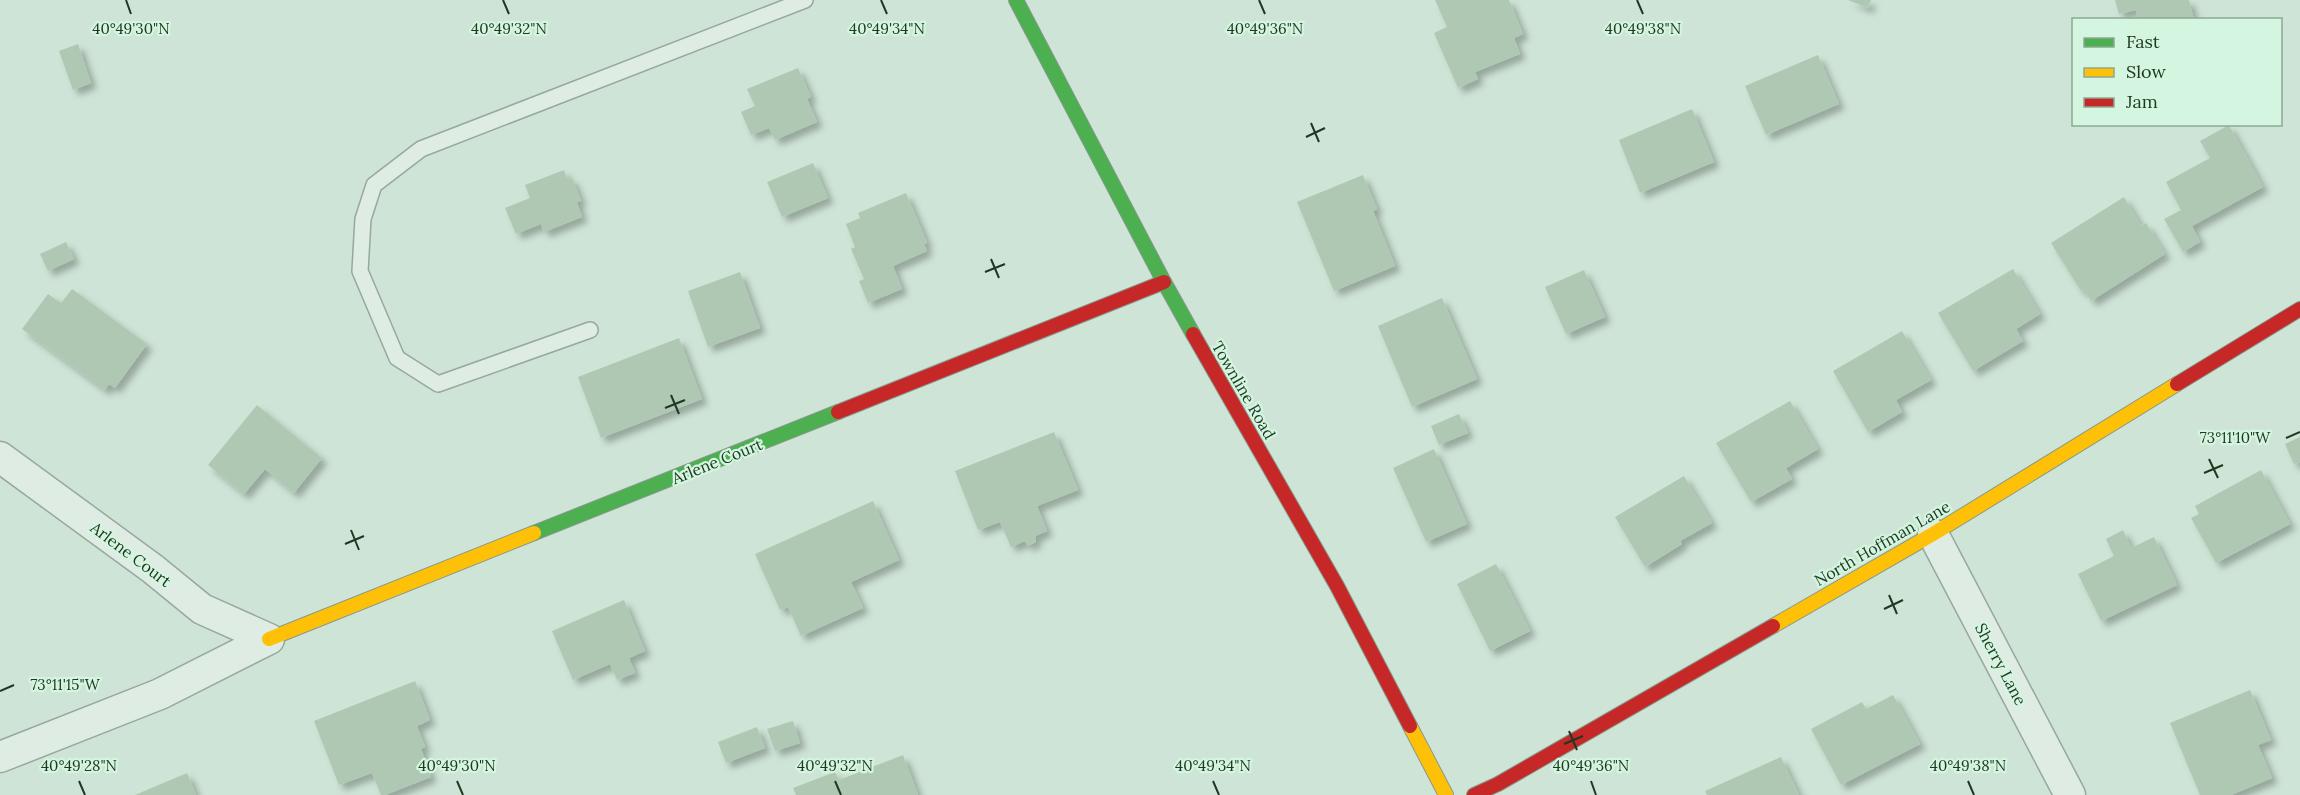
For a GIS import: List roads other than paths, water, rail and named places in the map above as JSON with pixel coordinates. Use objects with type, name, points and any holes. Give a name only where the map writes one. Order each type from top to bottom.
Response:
[{"type":"street","name":"Townline Road","points":[[1016,0],[1164,282],[1337,586],[1446,795]]},
{"type":"street","name":"Arlene Court","points":[[0,757],[160,694],[269,639],[1164,282]]},
{"type":"street","name":"North Hoffman Lane","points":[[1474,795],[1498,784],[1932,534],[2300,309]]},
{"type":"street","name":"Arlene Court","points":[[0,457],[153,569],[202,609],[269,639]]},
{"type":"street","name":"Sherry Lane","points":[[1932,534],[2070,795]]},
{"type":"lane","points":[[590,330],[438,384],[397,358],[360,271],[363,219],[374,185],[421,149],[805,0]]}]
